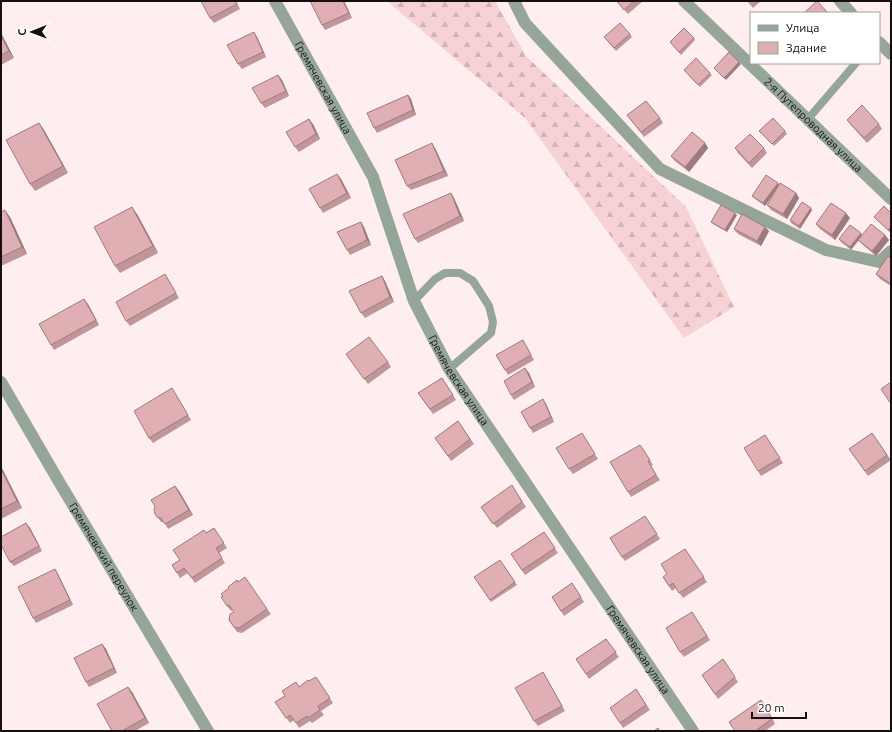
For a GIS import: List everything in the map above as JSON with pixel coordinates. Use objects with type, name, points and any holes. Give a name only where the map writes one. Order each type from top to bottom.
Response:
[{"type":"street","name":"Гремячевская улица","points":[[276,1],[373,177],[414,301],[449,369],[693,731]]},
{"type":"street","points":[[514,1],[525,23],[660,169],[826,250],[879,262],[891,251]]},
{"type":"street","name":"2-я Путепроводная улица","points":[[684,1],[750,64]]},
{"type":"street","points":[[840,1],[850,12]]},
{"type":"street","points":[[880,43],[891,54]]},
{"type":"street","name":"2-я Путепроводная улица","points":[[750,64],[891,199]]},
{"type":"street","name":"Гремячевский переулок","points":[[1,382],[208,731]]},
{"type":"lane","points":[[808,119],[855,64]]},
{"type":"lane","points":[[414,301],[435,279],[445,273],[460,273],[473,281],[489,306],[493,322],[491,333],[449,369]]},
{"type":"green space","points":[[387,1],[495,1],[526,56],[686,207],[734,307],[684,338],[525,118]]},
{"type":"building","points":[[201,1],[235,1],[237,4],[210,18]]},
{"type":"building","points":[[310,1],[343,1],[349,13],[322,25]]},
{"type":"building","points":[[617,1],[634,1],[624,10]]},
{"type":"building","points":[[817,1],[827,12],[805,12]]},
{"type":"building","points":[[620,23],[630,34],[614,48],[604,37]]},
{"type":"building","points":[[684,28],[694,38],[679,52],[670,42]]},
{"type":"building","points":[[254,32],[263,52],[238,64],[227,45]]},
{"type":"building","points":[[1,36],[9,51],[1,55]]},
{"type":"building","points":[[729,52],[739,62],[724,78],[714,68]]},
{"type":"building","points":[[696,58],[710,73],[698,85],[684,70]]},
{"type":"building","points":[[278,75],[286,91],[261,103],[252,88]]},
{"type":"building","points":[[408,95],[413,110],[374,128],[367,113]]},
{"type":"building","points":[[646,101],[660,118],[641,132],[627,115]]},
{"type":"building","points":[[862,105],[879,124],[864,138],[847,120]]},
{"type":"building","points":[[773,118],[785,131],[772,144],[759,131]]},
{"type":"building","points":[[309,119],[316,134],[295,147],[286,132]]},
{"type":"building","points":[[39,123],[63,166],[30,184],[6,140]]},
{"type":"building","points":[[692,132],[705,143],[685,167],[671,156]]},
{"type":"building","points":[[750,134],[764,148],[749,163],[735,148]]},
{"type":"building","points":[[432,143],[444,171],[407,186],[395,160]]},
{"type":"building","points":[[337,174],[347,193],[320,208],[309,189]]},
{"type":"building","points":[[766,175],[778,183],[763,203],[752,196]]},
{"type":"building","points":[[780,183],[796,193],[783,214],[767,205]]},
{"type":"building","points":[[451,193],[460,216],[415,239],[403,214]]},
{"type":"building","points":[[802,202],[811,208],[799,226],[790,220]]},
{"type":"building","points":[[831,203],[846,213],[832,235],[816,224]]},
{"type":"building","points":[[721,205],[735,213],[725,230],[711,222]]},
{"type":"building","points":[[884,206],[891,213],[891,227],[888,230],[874,217]]},
{"type":"building","points":[[132,207],[153,246],[115,266],[94,227]]},
{"type":"building","points":[[5,210],[22,247],[1,257],[1,212]]},
{"type":"building","points":[[742,214],[765,227],[757,241],[734,229]]},
{"type":"building","points":[[361,222],[367,240],[347,250],[337,232]]},
{"type":"building","points":[[871,224],[885,235],[872,251],[858,240]]},
{"type":"building","points":[[850,225],[861,233],[850,247],[839,239]]},
{"type":"building","points":[[888,256],[891,258],[891,284],[876,274]]},
{"type":"building","points":[[165,274],[176,293],[126,321],[116,302]]},
{"type":"building","points":[[382,276],[390,297],[361,313],[349,291]]},
{"type":"building","points":[[84,299],[96,320],[51,345],[39,324]]},
{"type":"building","points":[[369,337],[388,362],[364,379],[346,354]]},
{"type":"building","points":[[523,340],[531,355],[505,370],[496,355]]},
{"type":"building","points":[[525,368],[532,382],[511,395],[504,381]]},
{"type":"building","points":[[442,378],[453,395],[430,409],[418,393]]},
{"type":"building","points":[[891,382],[891,404],[881,389]]},
{"type":"building","points":[[172,388],[188,415],[149,438],[134,411]]},
{"type":"building","points":[[543,399],[551,417],[530,428],[521,412]]},
{"type":"building","points":[[458,421],[470,439],[448,456],[435,438]]},
{"type":"building","points":[[582,433],[595,454],[569,469],[556,448]]},
{"type":"building","points":[[872,433],[887,455],[865,471],[849,449]]},
{"type":"building","points":[[765,435],[780,458],[758,471],[744,448]]},
{"type":"building","points":[[640,445],[650,460],[648,461],[656,475],[628,492],[610,462]]},
{"type":"building","points":[[1,469],[17,501],[1,509]]},
{"type":"building","points":[[512,485],[522,502],[493,524],[481,507]]},
{"type":"building","points":[[175,486],[189,510],[165,524],[161,518],[157,517],[155,514],[155,506],[151,500]]},
{"type":"building","points":[[645,516],[657,534],[622,557],[610,538]]},
{"type":"building","points":[[26,523],[39,546],[10,562],[1,545],[1,537]]},
{"type":"building","points":[[214,528],[224,543],[216,548],[222,558],[192,578],[184,568],[177,573],[172,565],[180,560],[173,550],[204,530],[206,533]]},
{"type":"building","points":[[544,532],[555,548],[522,570],[511,554]]},
{"type":"building","points":[[685,549],[704,577],[679,593],[673,583],[669,586],[663,577],[667,574],[661,564]]},
{"type":"building","points":[[500,560],[515,582],[490,600],[474,577]]},
{"type":"building","points":[[55,569],[70,600],[33,618],[18,587]]},
{"type":"building","points":[[245,577],[267,609],[239,628],[234,627],[229,620],[230,614],[234,612],[229,605],[227,606],[221,597],[223,596],[221,594],[237,580],[238,582]]},
{"type":"building","points":[[572,583],[581,597],[561,611],[552,597]]},
{"type":"building","points":[[692,612],[707,636],[680,652],[666,628]]},
{"type":"building","points":[[606,639],[616,652],[586,674],[576,659]]},
{"type":"building","points":[[102,644],[114,668],[86,682],[74,658]]},
{"type":"building","points":[[723,659],[735,677],[715,694],[702,675]]},
{"type":"building","points":[[543,672],[562,706],[534,721],[515,688]]},
{"type":"building","points":[[316,677],[330,698],[318,706],[320,710],[308,718],[307,716],[296,723],[290,715],[286,718],[275,702],[285,696],[282,691],[296,682],[299,687],[308,680],[309,681]]},
{"type":"building","points":[[128,687],[145,718],[122,731],[112,731],[97,704]]},
{"type":"building","points":[[636,689],[646,705],[620,723],[610,708]]},
{"type":"building","points":[[761,700],[772,719],[755,731],[735,731],[729,722]]}]
